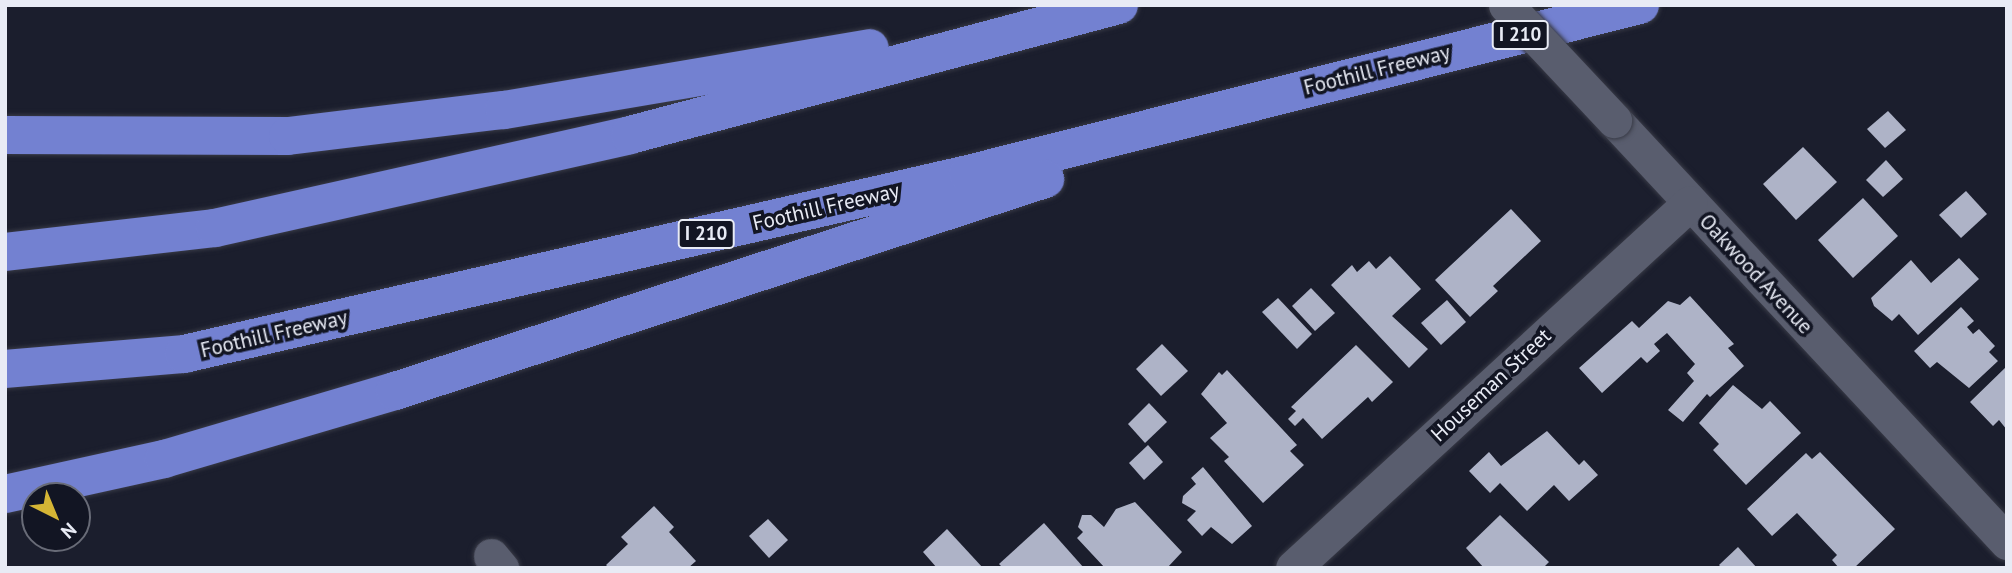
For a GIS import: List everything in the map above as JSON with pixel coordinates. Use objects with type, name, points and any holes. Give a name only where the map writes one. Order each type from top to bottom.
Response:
[{"type":"highway","name":"Foothill Freeway","points":[[5,369],[184,354],[968,174],[1640,5]]},
{"type":"highway","points":[[5,135],[288,136],[504,110],[1113,7]]},
{"type":"highway","points":[[5,252],[215,228],[630,135],[1113,7]]},
{"type":"highway","points":[[5,494],[164,459],[395,391],[1400,64]]},
{"type":"street","name":"Oakwood Avenue","points":[[1506,5],[2007,542]]},
{"type":"street","name":"Houseman Street","points":[[1293,568],[1690,203]]},
{"type":"building","points":[[1888,111],[1906,130],[1885,148],[1867,129]]},
{"type":"building","points":[[1803,147],[1837,182],[1796,220],[1763,184]]},
{"type":"building","points":[[1886,160],[1903,179],[1883,197],[1866,180]]},
{"type":"building","points":[[1966,191],[1987,214],[1961,238],[1939,215]]},
{"type":"building","points":[[1863,198],[1898,236],[1853,278],[1818,240]]},
{"type":"building","points":[[1511,209],[1541,241],[1493,286],[1498,291],[1470,317],[1435,280]]},
{"type":"building","points":[[1390,256],[1421,289],[1392,316],[1428,349],[1409,368],[1331,285],[1352,265],[1357,272],[1369,261],[1376,269]]},
{"type":"building","points":[[1959,258],[1979,279],[1918,335],[1899,314],[1892,321],[1874,306],[1871,298],[1911,260],[1931,283]]},
{"type":"building","points":[[1311,288],[1335,313],[1315,331],[1292,306]]},
{"type":"building","points":[[1690,296],[1734,344],[1728,348],[1744,366],[1710,397],[1707,394],[1683,422],[1668,410],[1694,381],[1687,373],[1695,364],[1667,333],[1654,344],[1660,351],[1647,363],[1641,357],[1602,393],[1579,368],[1632,321],[1639,328],[1668,301],[1680,305]]},
{"type":"building","points":[[1278,298],[1312,334],[1297,349],[1262,312]]},
{"type":"building","points":[[1447,300],[1466,322],[1441,345],[1421,323]]},
{"type":"building","points":[[1961,307],[1974,321],[1967,327],[1973,334],[1979,329],[1995,346],[1989,352],[1998,361],[1969,388],[1937,362],[1930,368],[1914,351]]},
{"type":"building","points":[[1162,344],[1188,371],[1161,396],[1136,369]]},
{"type":"building","points":[[1356,345],[1393,382],[1372,402],[1368,397],[1322,439],[1303,418],[1295,426],[1288,419],[1296,411],[1291,407]]},
{"type":"building","points":[[2007,366],[2007,430],[1999,420],[1993,426],[1970,402]]},
{"type":"building","points":[[1227,370],[1297,445],[1290,451],[1304,465],[1263,503],[1224,461],[1229,457],[1210,438],[1227,423],[1201,394],[1219,372],[1222,375]]},
{"type":"building","points":[[1733,385],[1762,409],[1770,401],[1801,433],[1746,485],[1713,450],[1719,444],[1699,423]]},
{"type":"building","points":[[1149,403],[1167,422],[1145,443],[1128,424]]},
{"type":"building","points":[[1547,431],[1579,465],[1584,460],[1598,475],[1569,501],[1554,485],[1527,511],[1500,483],[1490,493],[1469,471],[1489,452],[1501,466]]},
{"type":"building","points":[[1148,445],[1163,462],[1144,480],[1129,463]]},
{"type":"building","points":[[1820,452],[1895,529],[1854,568],[1839,568],[1832,560],[1837,555],[1797,513],[1772,536],[1747,509],[1806,453],[1812,459]]},
{"type":"building","points":[[1203,467],[1252,526],[1232,544],[1211,527],[1202,536],[1187,520],[1196,511],[1182,503],[1183,496],[1196,484],[1191,478]]},
{"type":"building","points":[[1135,502],[1182,552],[1167,568],[1105,568],[1077,538],[1083,532],[1078,527],[1082,515],[1091,515],[1104,527],[1116,509]]},
{"type":"building","points":[[654,506],[674,527],[669,532],[696,561],[688,568],[609,568],[606,565],[628,544],[621,537]]},
{"type":"building","points":[[1500,515],[1549,562],[1543,568],[1484,568],[1466,548]]},
{"type":"building","points":[[768,519],[788,540],[769,558],[749,536]]},
{"type":"building","points":[[1044,523],[1084,568],[1003,568],[999,564]]},
{"type":"building","points":[[947,529],[983,568],[937,568],[923,552]]},
{"type":"building","points":[[1738,547],[1757,568],[1722,568],[1719,565]]}]
